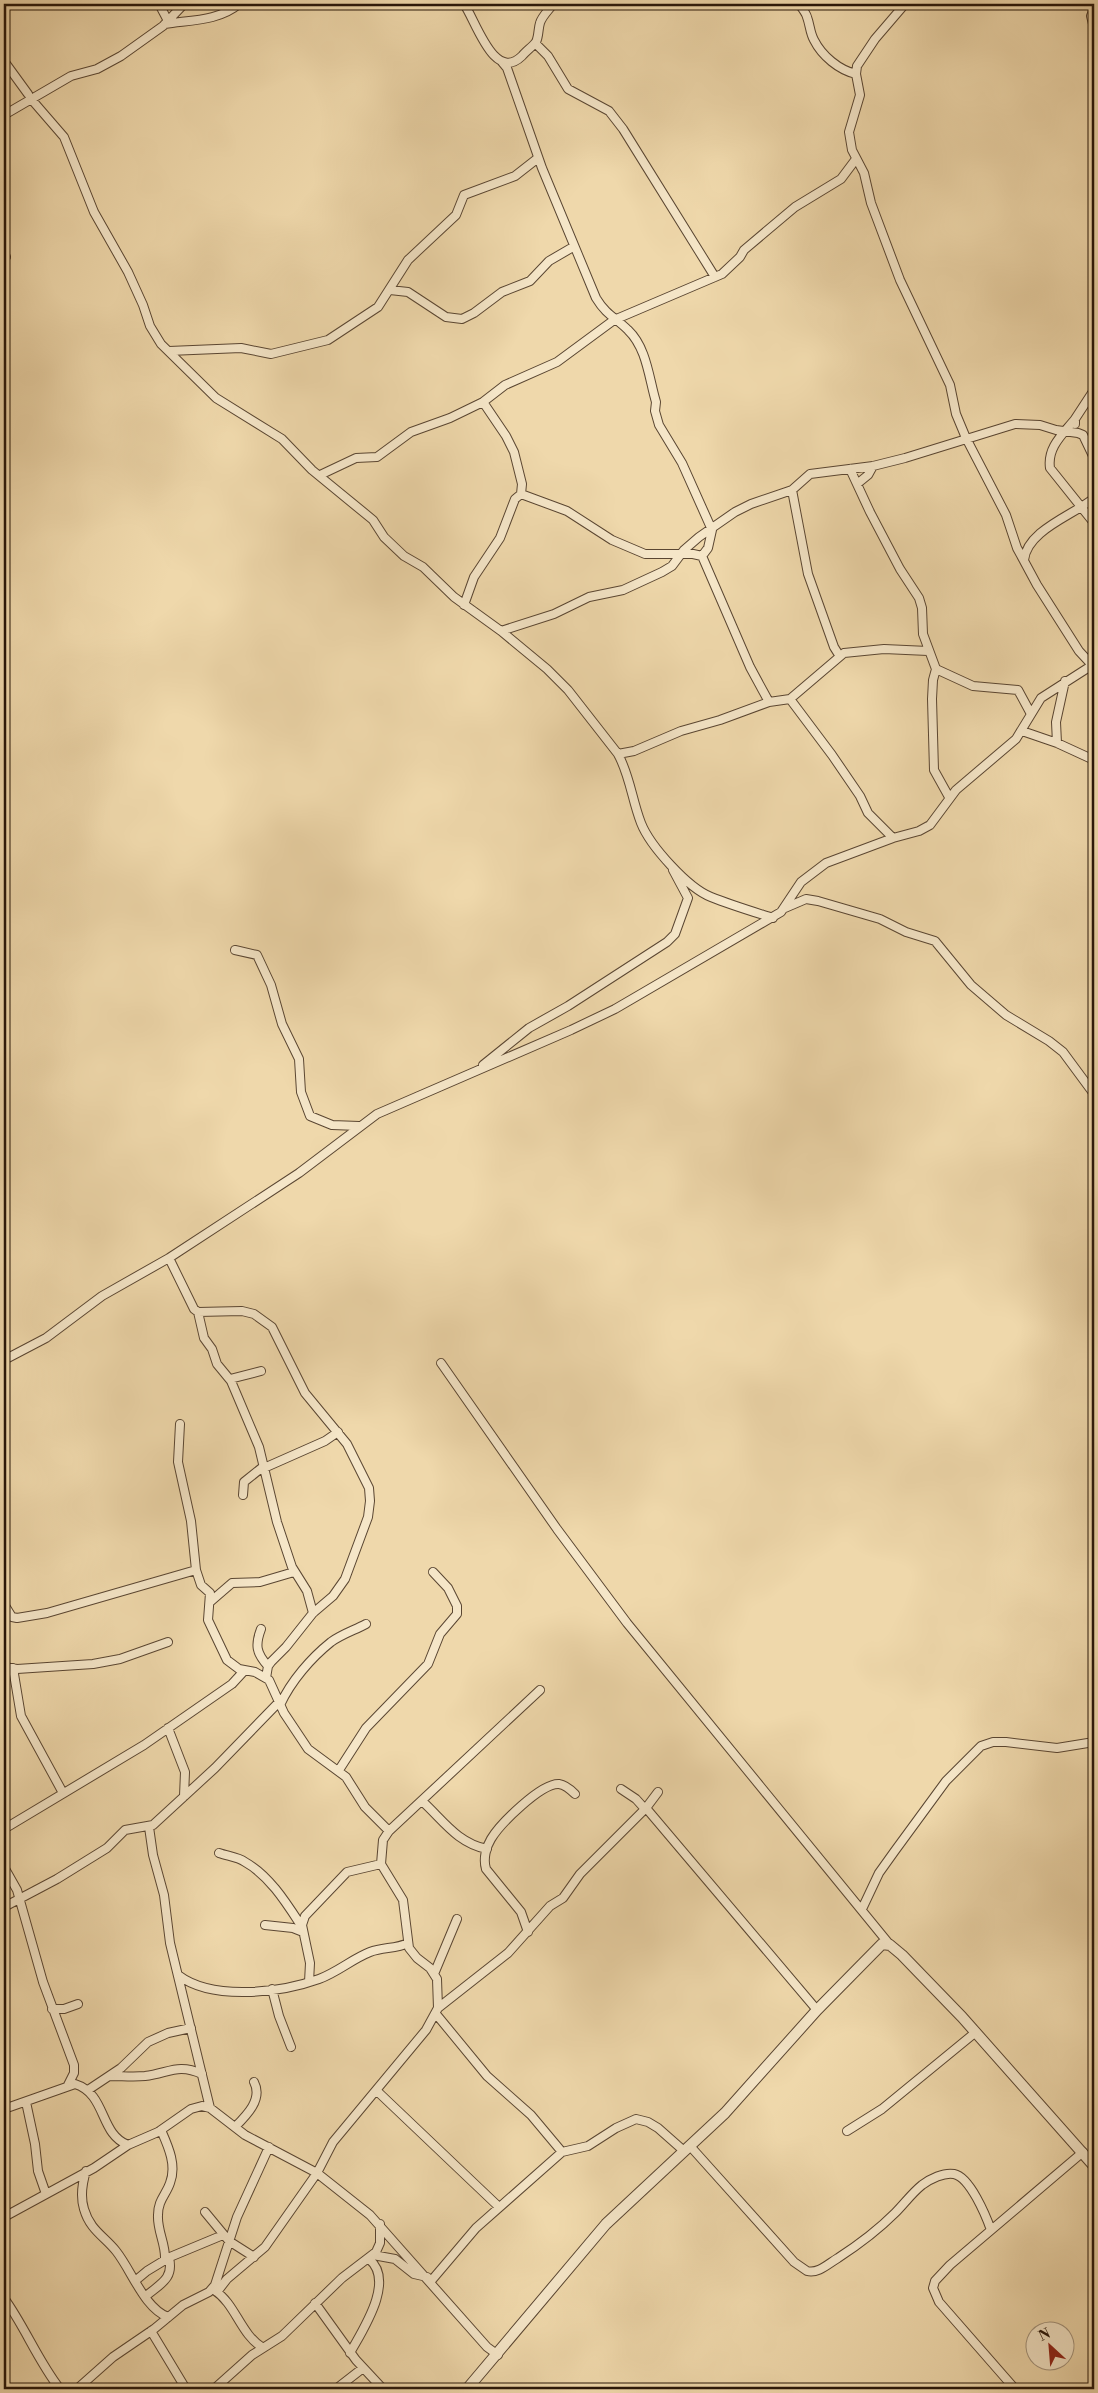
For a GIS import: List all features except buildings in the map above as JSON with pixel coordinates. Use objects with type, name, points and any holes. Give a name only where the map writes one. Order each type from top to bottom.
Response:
[{"type":"street","points":[[159,4],[167,22]]},
{"type":"street","points":[[4,115],[30,97],[71,76],[96,69],[113,61],[167,22],[184,4]]},
{"type":"street","points":[[167,22],[210,18],[226,12],[239,4]]},
{"type":"street","points":[[464,4],[490,52],[507,68],[538,158],[596,298],[605,312],[629,330],[641,350],[656,402],[655,411],[659,425],[682,463],[712,530],[708,548],[702,556]]},
{"type":"street","points":[[502,62],[515,62],[535,42],[540,32],[540,24],[553,4]]},
{"type":"street","points":[[799,4],[808,18],[811,35],[817,46],[830,61],[848,72],[856,74]]},
{"type":"street","points":[[785,908],[797,886],[811,872],[836,858],[919,831],[930,825],[949,797],[1005,750],[1022,731],[1041,698],[1079,672],[1093,665],[1079,651],[1013,539],[1006,515],[966,438],[956,414],[950,385],[900,280],[871,203],[864,173],[856,159],[849,132],[860,95],[856,74],[857,66],[866,50],[905,4]]},
{"type":"street","points":[[1094,9],[1091,16],[1094,28]]},
{"type":"street","points":[[535,42],[548,56],[568,89],[608,110],[623,129],[715,277]]},
{"type":"street","points":[[4,61],[30,97],[64,137],[94,212],[128,272],[150,326],[161,344],[216,398],[282,440],[373,520],[384,537],[396,550],[412,562],[423,567],[464,605],[501,631],[547,669],[568,690],[624,764],[642,826],[658,854],[710,897],[772,918]]},
{"type":"street","points":[[169,351],[241,348],[271,354],[321,342],[335,336],[376,308],[390,290],[400,270],[408,260],[456,215],[464,195],[515,176],[538,158]]},
{"type":"street","points":[[320,475],[356,458],[377,457],[411,432],[450,418],[483,402],[505,385],[557,362],[614,320],[728,270],[744,250],[795,207],[841,179],[856,159]]},
{"type":"street","points":[[390,290],[408,292],[446,317],[462,318],[474,313],[502,292],[530,281],[549,261],[574,247]]},
{"type":"street","points":[[1094,390],[1075,419],[1064,431],[1049,459],[1050,468],[1094,523]]},
{"type":"street","points":[[483,402],[506,436],[514,452],[521,476],[521,494]]},
{"type":"street","points":[[1075,419],[1078,433]]},
{"type":"street","points":[[501,631],[554,614],[589,597],[623,590],[662,572],[672,566],[680,555],[699,537],[712,530],[743,507],[792,490],[810,474],[874,466],[932,449],[943,448],[966,438],[998,431],[1015,424],[1040,425],[1078,433],[1082,435],[1094,458]]},
{"type":"street","points":[[857,484],[868,475],[874,466]]},
{"type":"street","points":[[850,469],[900,569],[919,598],[922,608],[923,634],[936,669],[933,680],[933,759],[939,781],[949,797]]},
{"type":"street","points":[[792,490],[808,574],[834,647],[839,655]]},
{"type":"street","points":[[521,494],[567,511],[612,540],[645,554],[693,554],[702,556]]},
{"type":"street","points":[[464,605],[474,577],[496,547],[515,499],[521,494]]},
{"type":"street","points":[[1024,560],[1024,553],[1031,543],[1052,524],[1082,508],[1094,498]]},
{"type":"street","points":[[702,556],[750,667],[769,702]]},
{"type":"street","points":[[618,754],[634,751],[681,732],[769,702],[790,699],[830,667],[839,655],[850,651],[884,649],[928,651]]},
{"type":"street","points":[[1079,651],[1079,672]]},
{"type":"street","points":[[936,669],[973,686],[1018,690],[1031,714]]},
{"type":"street","points":[[1057,743],[1056,722],[1065,681]]},
{"type":"street","points":[[790,699],[832,755],[860,796],[868,813],[893,838]]},
{"type":"street","points":[[1022,731],[1057,743],[1094,760]]},
{"type":"street","points":[[476,1072],[530,1028],[656,950],[675,934],[688,898],[671,866]]},
{"type":"street","points":[[4,1360],[46,1338],[102,1296],[169,1258],[299,1173],[359,1126],[392,1106],[476,1072],[615,1009],[772,918],[785,908],[806,900],[818,901],[880,919],[906,932],[935,942],[957,970],[985,997],[1006,1015],[1050,1041],[1063,1052],[1094,1094]]},
{"type":"street","points":[[235,950],[257,956],[264,968],[282,1024],[299,1059],[301,1092],[310,1116],[332,1125],[359,1126]]},
{"type":"street","points":[[169,1258],[194,1309],[198,1312],[204,1338],[212,1349],[217,1364],[230,1379],[259,1447],[276,1522],[294,1572],[307,1591],[313,1613]]},
{"type":"street","points":[[198,1312],[242,1311],[254,1314],[272,1327],[305,1393],[338,1432],[354,1456],[366,1480],[370,1495],[369,1510],[345,1579],[332,1596],[313,1613],[268,1666],[266,1678]]},
{"type":"street","points":[[441,1362],[551,1521],[627,1623],[806,1845],[862,1909],[890,1945],[902,1955],[976,2032],[1094,2166]]},
{"type":"street","points":[[230,1379],[261,1372]]},
{"type":"street","points":[[180,1424],[178,1462],[192,1521],[196,1570],[201,1586],[210,1593],[208,1620],[221,1648],[230,1663],[244,1671],[255,1672],[266,1678],[279,1704],[308,1749],[339,1770],[351,1782],[365,1807],[388,1830]]},
{"type":"street","points":[[242,1495],[244,1482],[264,1467],[326,1441],[338,1432]]},
{"type":"street","points":[[4,1604],[12,1617],[17,1618],[47,1613],[196,1570]]},
{"type":"street","points":[[210,1602],[232,1583],[260,1582],[294,1572]]},
{"type":"street","points":[[339,1770],[366,1728],[428,1664],[440,1634],[457,1614],[457,1606],[448,1588],[433,1572]]},
{"type":"street","points":[[4,1907],[107,1848],[125,1830],[149,1827],[184,1796],[279,1704],[291,1685],[331,1642],[366,1624]]},
{"type":"street","points":[[261,1629],[257,1648],[268,1666]]},
{"type":"street","points":[[4,1667],[93,1664],[120,1659],[168,1642]]},
{"type":"street","points":[[14,1668],[21,1716],[63,1793]]},
{"type":"street","points":[[4,1829],[168,1728],[232,1684],[244,1671]]},
{"type":"street","points":[[540,1690],[500,1725],[462,1765],[444,1778],[422,1801],[388,1830],[381,1851],[381,1864],[403,1900],[408,1943],[413,1954],[434,1974],[438,1985],[437,2011],[487,2076],[531,2115],[562,2152]]},
{"type":"street","points":[[168,1728],[185,1772],[184,1796]]},
{"type":"street","points":[[862,1909],[879,1873],[894,1852],[946,1781],[981,1746],[993,1742],[1006,1742],[1057,1748],[1094,1742]]},
{"type":"street","points":[[528,1932],[521,1912],[486,1869],[487,1849],[491,1839],[503,1824],[540,1792],[557,1784],[564,1785],[575,1794]]},
{"type":"street","points":[[621,1789],[645,1808],[817,2010]]},
{"type":"street","points":[[77,2389],[113,2357],[152,2330],[183,2305],[214,2291],[264,2247],[317,2173],[333,2142],[377,2091],[437,2011],[508,1953],[550,1906],[563,1898],[580,1874],[645,1808],[658,1792]]},
{"type":"street","points":[[422,1801],[452,1832],[477,1847],[487,1849]]},
{"type":"street","points":[[149,1827],[178,1975],[210,2108]]},
{"type":"street","points":[[219,1853],[244,1861],[282,1895],[302,1930],[310,1963],[309,1982]]},
{"type":"street","points":[[302,1930],[305,1916],[343,1876],[353,1869],[381,1864]]},
{"type":"street","points":[[4,1867],[13,1880],[52,2009],[74,2065],[74,2073],[68,2085]]},
{"type":"street","points":[[434,1974],[457,1919]]},
{"type":"street","points":[[265,1925],[302,1930]]},
{"type":"street","points":[[178,1975],[188,1982],[213,1991],[247,1992],[272,1989],[309,1982],[332,1974],[368,1952],[408,1943]]},
{"type":"street","points":[[472,2388],[606,2224],[725,2113],[817,2010],[878,1946],[882,1944],[890,1945]]},
{"type":"street","points":[[272,1989],[279,2016],[291,2047]]},
{"type":"street","points":[[52,2009],[64,2009],[78,2004]]},
{"type":"street","points":[[88,2090],[110,2076],[148,2042],[168,2033],[191,2028]]},
{"type":"street","points":[[847,2131],[882,2109],[976,2032]]},
{"type":"street","points":[[110,2076],[144,2076],[180,2068],[188,2068],[202,2074]]},
{"type":"street","points":[[235,2127],[256,2100],[258,2089],[254,2082]]},
{"type":"street","points":[[4,2109],[75,2084],[93,2094],[116,2137],[128,2145]]},
{"type":"street","points":[[377,2091],[499,2207]]},
{"type":"street","points":[[26,2102],[35,2144],[38,2171],[46,2194]]},
{"type":"street","points":[[4,2113],[16,2106]]},
{"type":"street","points":[[4,2217],[128,2145],[161,2130],[191,2109],[202,2106],[210,2108],[235,2127],[317,2173],[380,2224],[487,2347],[498,2355]]},
{"type":"street","points":[[429,2279],[499,2207],[528,2185],[562,2152],[588,2146],[630,2120],[636,2119],[648,2122],[687,2149],[794,2262],[807,2271],[819,2270],[852,2249],[894,2214],[922,2186],[934,2178],[945,2174],[953,2173],[961,2177],[967,2184],[976,2197],[991,2230]]},
{"type":"street","points":[[146,2296],[169,2276],[171,2267],[167,2259],[158,2218],[158,2205],[170,2182],[173,2163],[161,2130]]},
{"type":"street","points":[[214,2291],[229,2241],[244,2201],[269,2147]]},
{"type":"street","points":[[1015,2389],[939,2302],[933,2288],[935,2281],[950,2265],[1083,2152]]},
{"type":"street","points":[[86,2171],[81,2195],[84,2210],[93,2228],[116,2251],[156,2311],[168,2317]]},
{"type":"street","points":[[60,2186],[70,2186],[81,2195]]},
{"type":"street","points":[[205,2212],[229,2241],[254,2257]]},
{"type":"street","points":[[214,2389],[252,2355],[282,2336],[342,2278],[371,2257],[376,2252],[380,2243],[380,2224]]},
{"type":"street","points":[[135,2281],[167,2259],[223,2234]]},
{"type":"street","points":[[371,2257],[395,2259],[414,2274],[429,2279]]},
{"type":"street","points":[[350,2353],[371,2315],[379,2289],[375,2266],[371,2257]]},
{"type":"street","points":[[214,2291],[228,2305],[247,2335],[263,2348]]},
{"type":"street","points":[[4,2298],[14,2312],[41,2363],[60,2389]]},
{"type":"street","points":[[315,2303],[350,2353],[383,2389]]},
{"type":"street","points":[[156,2311],[152,2330],[186,2389]]},
{"type":"street","points":[[336,2389],[363,2368]]}]
